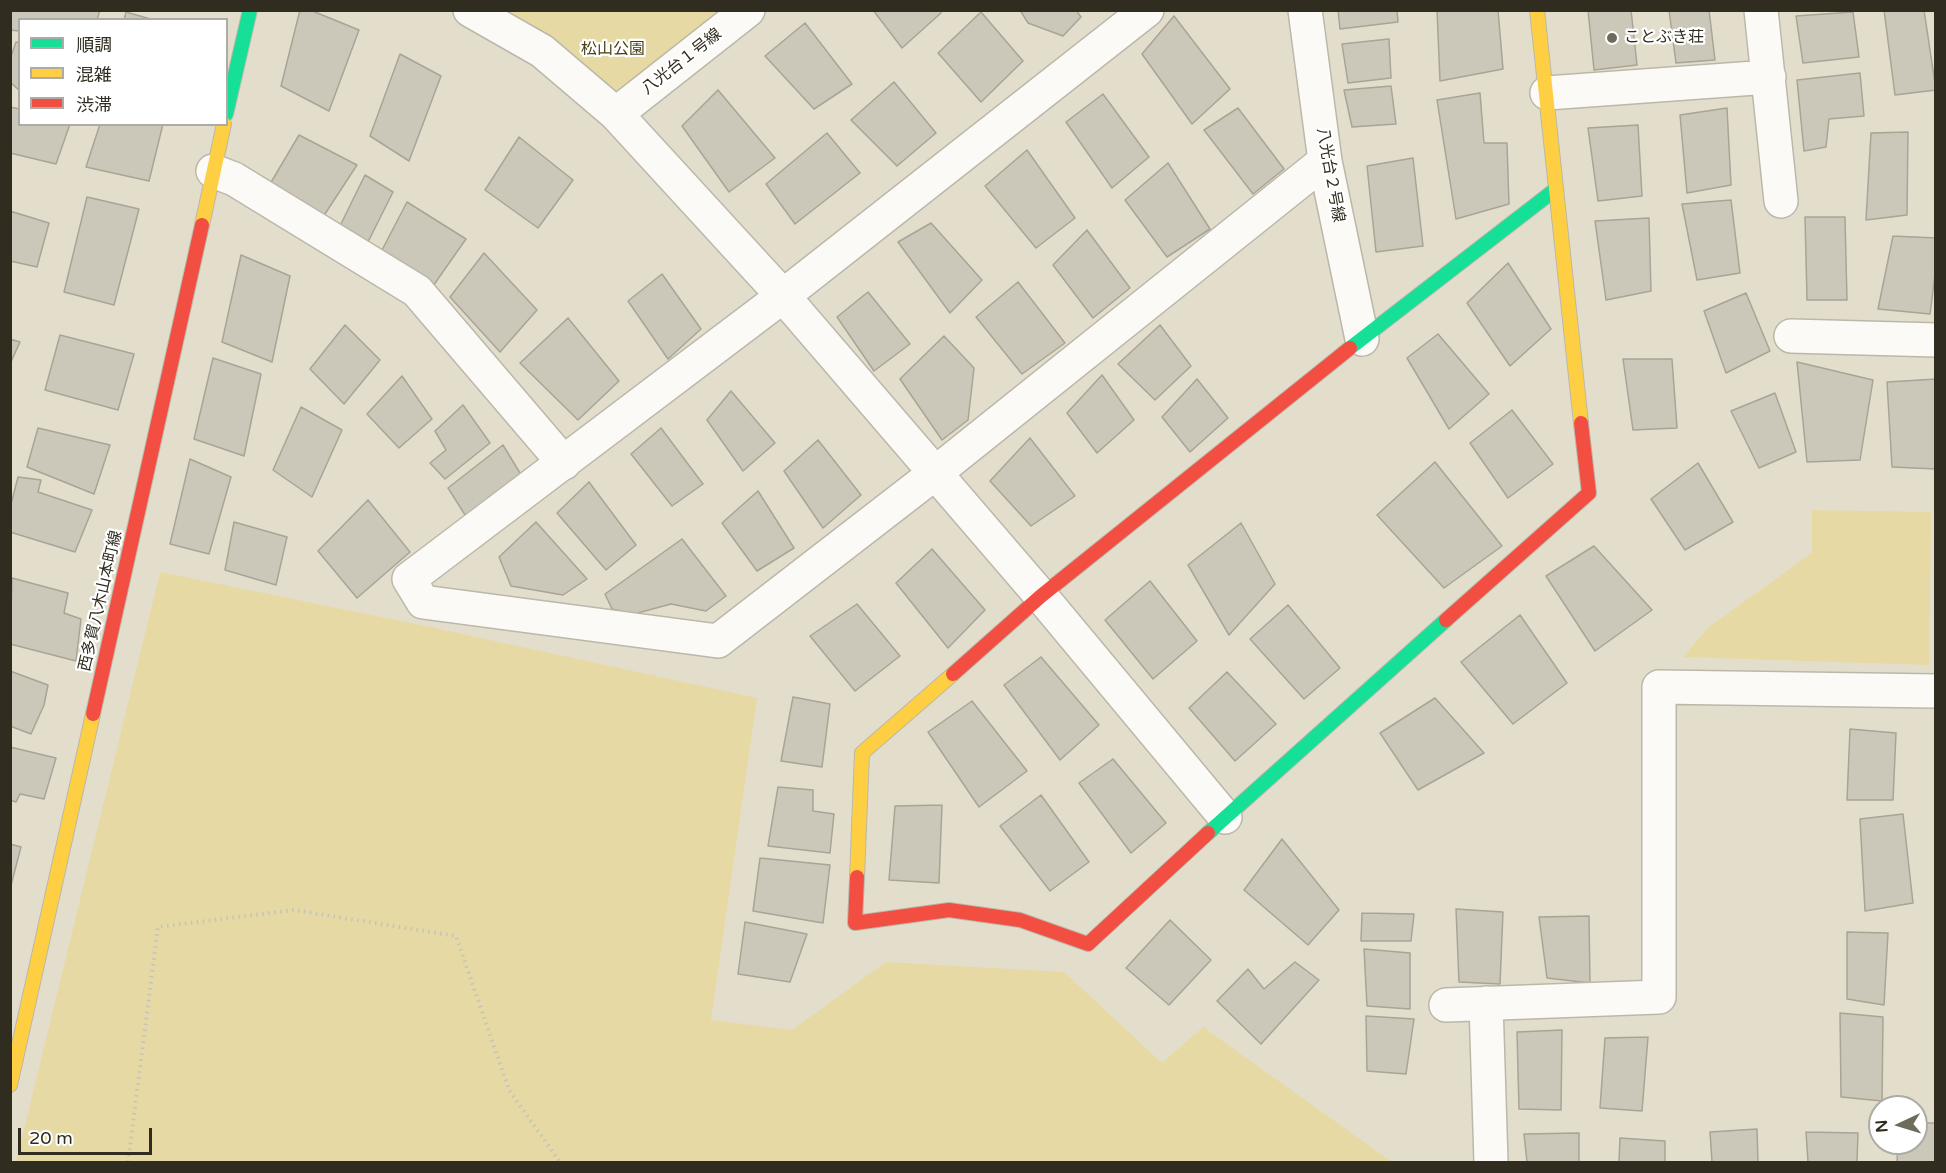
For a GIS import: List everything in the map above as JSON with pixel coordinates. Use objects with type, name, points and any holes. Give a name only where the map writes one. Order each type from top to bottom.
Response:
[{"type":"street","points":[[228,105],[250,10]]},
{"type":"street","points":[[471,10],[542,51],[616,114],[783,296],[1041,596],[1225,817]]},
{"type":"street","name":"八光台１号線","points":[[616,114],[748,10]]},
{"type":"street","points":[[1147,10],[783,296],[409,579],[423,602],[718,641],[934,474],[1325,161]]},
{"type":"street","name":"八光台２号線","points":[[1305,10],[1325,161],[1362,339]]},
{"type":"street","points":[[1537,10],[1589,493],[1225,817],[1088,944],[1020,920],[949,910],[855,924],[862,753],[1041,596],[1362,339],[1556,189]]},
{"type":"street","points":[[1761,10],[1781,201]]},
{"type":"street","points":[[1547,93],[1769,77]]},
{"type":"street","name":"西多賀八木山本町線","points":[[10,1086],[224,126]]},
{"type":"street","points":[[213,171],[234,179],[417,291],[564,463]]},
{"type":"street","points":[[1791,336],[1935,340]]},
{"type":"street","points":[[1446,1005],[1659,997],[1659,687],[1935,691]]},
{"type":"street","points":[[1486,1003],[1491,1162]]},
{"type":"path","points":[[128,1162],[158,927],[294,910],[456,936],[509,1090],[560,1162]]},
{"type":"green space","name":"松山公園","points":[[491,11],[732,11],[615,102]]},
{"type":"green space","points":[[1812,510],[1931,512],[1929,665],[1683,657],[1709,627],[1812,553]]},
{"type":"green space","points":[[160,572],[421,625],[757,698],[711,1020],[792,1030],[886,962],[1064,972],[1162,1063],[1203,1027],[1392,1162],[16,1162]]},
{"type":"building","points":[[10,10],[100,10],[98,18],[18,18],[18,31],[10,30]]},
{"type":"building","points":[[300,10],[310,10],[359,30],[329,111],[281,86]]},
{"type":"building","points":[[873,10],[940,10],[941,13],[902,48]]},
{"type":"building","points":[[1020,10],[1076,10],[1081,17],[1063,36],[1028,23]]},
{"type":"building","points":[[1338,10],[1397,10],[1398,22],[1340,29]]},
{"type":"building","points":[[1437,10],[1498,10],[1503,69],[1440,81]]},
{"type":"building","name":"ことぶき荘","points":[[1588,10],[1631,10],[1637,65],[1594,70]]},
{"type":"building","points":[[1669,10],[1709,10],[1715,60],[1676,63]]},
{"type":"building","points":[[1884,10],[1924,10],[1936,90],[1895,95]]},
{"type":"building","points":[[126,12],[147,18],[124,18]]},
{"type":"building","points":[[981,12],[1023,61],[981,102],[938,53]]},
{"type":"building","points":[[1853,12],[1859,57],[1803,63],[1796,16]]},
{"type":"building","points":[[1174,16],[1230,89],[1192,124],[1142,54]]},
{"type":"building","points":[[805,23],[852,84],[814,109],[765,56]]},
{"type":"building","points":[[1389,39],[1391,78],[1348,83],[1342,44]]},
{"type":"building","points":[[16,42],[18,42],[18,89],[10,82],[10,59]]},
{"type":"building","points":[[400,54],[441,76],[409,161],[370,136]]},
{"type":"building","points":[[1860,73],[1864,116],[1829,119],[1826,147],[1804,151],[1797,80]]},
{"type":"building","points":[[894,82],[936,133],[897,166],[851,120]]},
{"type":"building","points":[[1391,86],[1396,124],[1352,127],[1344,90]]},
{"type":"building","points":[[718,90],[775,158],[729,192],[682,126]]},
{"type":"building","points":[[1480,93],[1484,143],[1507,143],[1509,204],[1456,219],[1437,100]]},
{"type":"building","points":[[1103,94],[1149,157],[1112,188],[1066,122]]},
{"type":"building","points":[[10,107],[18,109],[18,126],[69,126],[56,164],[10,153]]},
{"type":"building","points":[[1238,108],[1284,169],[1253,194],[1204,130]]},
{"type":"building","points":[[1727,108],[1731,185],[1687,193],[1680,115]]},
{"type":"building","points":[[1638,125],[1642,196],[1598,201],[1588,128]]},
{"type":"building","points":[[99,126],[163,126],[149,181],[86,167]]},
{"type":"building","points":[[1908,132],[1907,215],[1866,220],[1871,133]]},
{"type":"building","points":[[827,133],[860,173],[795,224],[766,184]]},
{"type":"building","points":[[299,135],[357,165],[323,217],[270,184]]},
{"type":"building","points":[[519,137],[573,180],[538,228],[485,190]]},
{"type":"building","points":[[1027,150],[1075,218],[1036,248],[985,186]]},
{"type":"building","points":[[1413,158],[1423,246],[1376,252],[1367,166]]},
{"type":"building","points":[[1168,163],[1210,229],[1167,257],[1125,200]]},
{"type":"building","points":[[365,175],[393,192],[366,246],[338,230]]},
{"type":"building","points":[[87,197],[139,209],[114,305],[64,292]]},
{"type":"building","points":[[1731,200],[1740,273],[1697,280],[1682,204]]},
{"type":"building","points":[[407,202],[466,239],[433,286],[381,252]]},
{"type":"building","points":[[10,211],[49,223],[37,267],[10,261]]},
{"type":"building","points":[[1805,217],[1845,217],[1847,300],[1807,300]]},
{"type":"building","points":[[1649,218],[1651,291],[1606,300],[1595,221]]},
{"type":"building","points":[[931,223],[982,280],[950,313],[898,242]]},
{"type":"building","points":[[1087,230],[1130,288],[1093,318],[1053,265]]},
{"type":"building","points":[[1893,236],[1936,238],[1936,267],[1930,314],[1878,309]]},
{"type":"building","points":[[484,253],[537,310],[500,352],[450,297]]},
{"type":"building","points":[[241,255],[290,276],[272,362],[222,342]]},
{"type":"building","points":[[1508,263],[1551,329],[1510,366],[1467,303]]},
{"type":"building","points":[[662,274],[701,329],[668,359],[628,301]]},
{"type":"building","points":[[1018,282],[1065,343],[1022,374],[976,317]]},
{"type":"building","points":[[868,292],[910,344],[874,371],[837,317]]},
{"type":"building","points":[[1746,293],[1770,351],[1726,373],[1704,311]]},
{"type":"building","points":[[568,318],[619,381],[578,420],[520,363]]},
{"type":"building","points":[[345,325],[380,360],[344,404],[310,369]]},
{"type":"building","points":[[1160,325],[1191,366],[1155,400],[1118,364]]},
{"type":"building","points":[[1438,334],[1489,394],[1449,429],[1407,358]]},
{"type":"building","points":[[60,335],[134,354],[118,410],[45,390]]},
{"type":"building","points":[[944,336],[974,368],[968,420],[942,440],[900,379]]},
{"type":"building","points":[[10,339],[20,342],[10,364]]},
{"type":"building","points":[[213,358],[261,374],[244,456],[194,439]]},
{"type":"building","points":[[1623,359],[1672,359],[1677,428],[1633,430]]},
{"type":"building","points":[[1797,362],[1873,380],[1860,460],[1807,462]]},
{"type":"building","points":[[1102,375],[1134,420],[1097,453],[1067,413]]},
{"type":"building","points":[[402,376],[432,419],[399,448],[367,414]]},
{"type":"building","points":[[1197,379],[1228,418],[1190,452],[1162,417]]},
{"type":"building","points":[[1936,379],[1936,469],[1892,467],[1887,382]]},
{"type":"building","points":[[731,391],[775,443],[743,471],[707,420]]},
{"type":"building","points":[[1775,393],[1796,452],[1759,468],[1731,411]]},
{"type":"building","points":[[463,405],[490,443],[445,479],[430,463],[446,450],[435,431]]},
{"type":"building","points":[[301,407],[342,430],[312,497],[273,470]]},
{"type":"building","points":[[1512,410],[1553,464],[1508,498],[1470,443]]},
{"type":"building","points":[[38,428],[110,445],[94,494],[27,467]]},
{"type":"building","points":[[661,428],[703,484],[672,506],[631,454]]},
{"type":"building","points":[[1030,438],[1075,496],[1031,526],[990,481]]},
{"type":"building","points":[[818,440],[861,495],[823,528],[784,471]]},
{"type":"building","points":[[503,445],[523,478],[467,518],[448,488]]},
{"type":"building","points":[[190,459],[231,477],[209,554],[170,544]]},
{"type":"building","points":[[1435,462],[1502,546],[1444,588],[1377,515]]},
{"type":"building","points":[[1698,463],[1733,522],[1685,550],[1651,499]]},
{"type":"building","points":[[18,477],[41,480],[38,492],[92,510],[75,552],[10,532],[10,508]]},
{"type":"building","points":[[589,482],[636,545],[606,570],[557,513]]},
{"type":"building","points":[[758,491],[794,548],[757,571],[722,523]]},
{"type":"building","points":[[368,500],[410,552],[357,598],[318,551]]},
{"type":"building","points":[[234,522],[287,537],[276,585],[225,570]]},
{"type":"building","points":[[536,522],[587,579],[563,595],[511,586],[499,557]]},
{"type":"building","points":[[1241,523],[1275,584],[1229,635],[1188,565]]},
{"type":"building","points":[[682,539],[726,596],[706,611],[671,604],[634,614],[612,609],[605,594]]},
{"type":"building","points":[[1594,546],[1652,610],[1595,651],[1546,576]]},
{"type":"building","points":[[932,549],[985,610],[948,648],[896,583]]},
{"type":"building","points":[[12,578],[68,593],[64,613],[81,619],[76,661],[10,644]]},
{"type":"building","points":[[1150,581],[1197,641],[1153,679],[1105,620]]},
{"type":"building","points":[[857,604],[900,656],[855,691],[810,636]]},
{"type":"building","points":[[1288,605],[1340,668],[1304,699],[1250,639]]},
{"type":"building","points":[[1520,615],[1567,683],[1513,724],[1461,662]]},
{"type":"building","points":[[1041,657],[1099,725],[1060,760],[1004,685]]},
{"type":"building","points":[[10,671],[48,685],[44,705],[31,734],[10,726]]},
{"type":"building","points":[[1227,672],[1276,724],[1235,761],[1189,708]]},
{"type":"building","points":[[793,697],[830,704],[822,767],[781,761]]},
{"type":"building","points":[[1435,698],[1484,753],[1418,790],[1380,733]]},
{"type":"building","points":[[972,701],[1027,771],[979,807],[928,732]]},
{"type":"building","points":[[1850,729],[1896,733],[1893,800],[1847,800]]},
{"type":"building","points":[[10,747],[56,758],[44,799],[20,794],[16,802],[10,800]]},
{"type":"building","points":[[1113,759],[1166,823],[1131,853],[1079,783]]},
{"type":"building","points":[[778,787],[813,790],[813,811],[834,814],[830,853],[768,846]]},
{"type":"building","points":[[1041,795],[1089,862],[1050,891],[1000,826]]},
{"type":"building","points":[[942,805],[939,883],[889,880],[895,806]]},
{"type":"building","points":[[1903,814],[1913,903],[1865,911],[1860,819]]},
{"type":"building","points":[[1282,839],[1339,910],[1308,945],[1244,890]]},
{"type":"building","points":[[10,844],[21,847],[10,889]]},
{"type":"building","points":[[760,858],[830,865],[823,923],[753,911]]},
{"type":"building","points":[[1456,909],[1503,912],[1500,984],[1459,982]]},
{"type":"building","points":[[1362,913],[1414,914],[1411,941],[1361,941]]},
{"type":"building","points":[[1589,916],[1590,983],[1547,978],[1539,917]]},
{"type":"building","points":[[1170,920],[1211,960],[1169,1005],[1126,968]]},
{"type":"building","points":[[745,922],[807,934],[790,982],[738,974]]},
{"type":"building","points":[[1847,932],[1888,933],[1884,1005],[1847,999]]},
{"type":"building","points":[[1364,949],[1410,953],[1410,1009],[1367,1006]]},
{"type":"building","points":[[1295,962],[1319,980],[1261,1044],[1217,1001],[1248,969],[1264,989]]},
{"type":"building","points":[[1840,1013],[1883,1017],[1882,1095],[1868,1095],[1868,1100],[1841,1097]]},
{"type":"building","points":[[1366,1016],[1414,1019],[1406,1074],[1367,1071]]},
{"type":"building","points":[[1562,1030],[1561,1110],[1519,1109],[1517,1032]]},
{"type":"building","points":[[1648,1037],[1642,1111],[1600,1108],[1605,1038]]},
{"type":"building","points":[[1928,1123],[1936,1123],[1936,1162],[1897,1162],[1897,1155],[1928,1155]]},
{"type":"building","points":[[1757,1129],[1758,1162],[1712,1162],[1710,1132]]},
{"type":"building","points":[[1806,1132],[1858,1133],[1857,1162],[1808,1162]]},
{"type":"building","points":[[1579,1133],[1579,1162],[1527,1162],[1524,1134]]},
{"type":"building","points":[[1620,1138],[1665,1141],[1665,1162],[1619,1162]]},
{"type":"traffic: fast","points":[[228,105],[250,10]]},
{"type":"traffic: fast","points":[[1350,348],[1556,189]]},
{"type":"traffic: fast","points":[[1208,833],[1446,620]]},
{"type":"traffic: slow","points":[[1537,10],[1581,423]]},
{"type":"traffic: slow","points":[[202,225],[224,126]]},
{"type":"traffic: slow","points":[[857,877],[862,753],[953,674]]},
{"type":"traffic: slow","points":[[10,1085],[93,714]]},
{"type":"traffic: jam","points":[[93,714],[202,225]]},
{"type":"traffic: jam","points":[[953,674],[1041,596],[1350,348]]},
{"type":"traffic: jam","points":[[1446,620],[1589,493],[1581,423]]},
{"type":"traffic: jam","points":[[857,877],[855,923],[949,910],[1020,920],[1088,944],[1208,833]]},
{"type":"place","name":"ことぶき荘","points":[[1612,38]]}]
